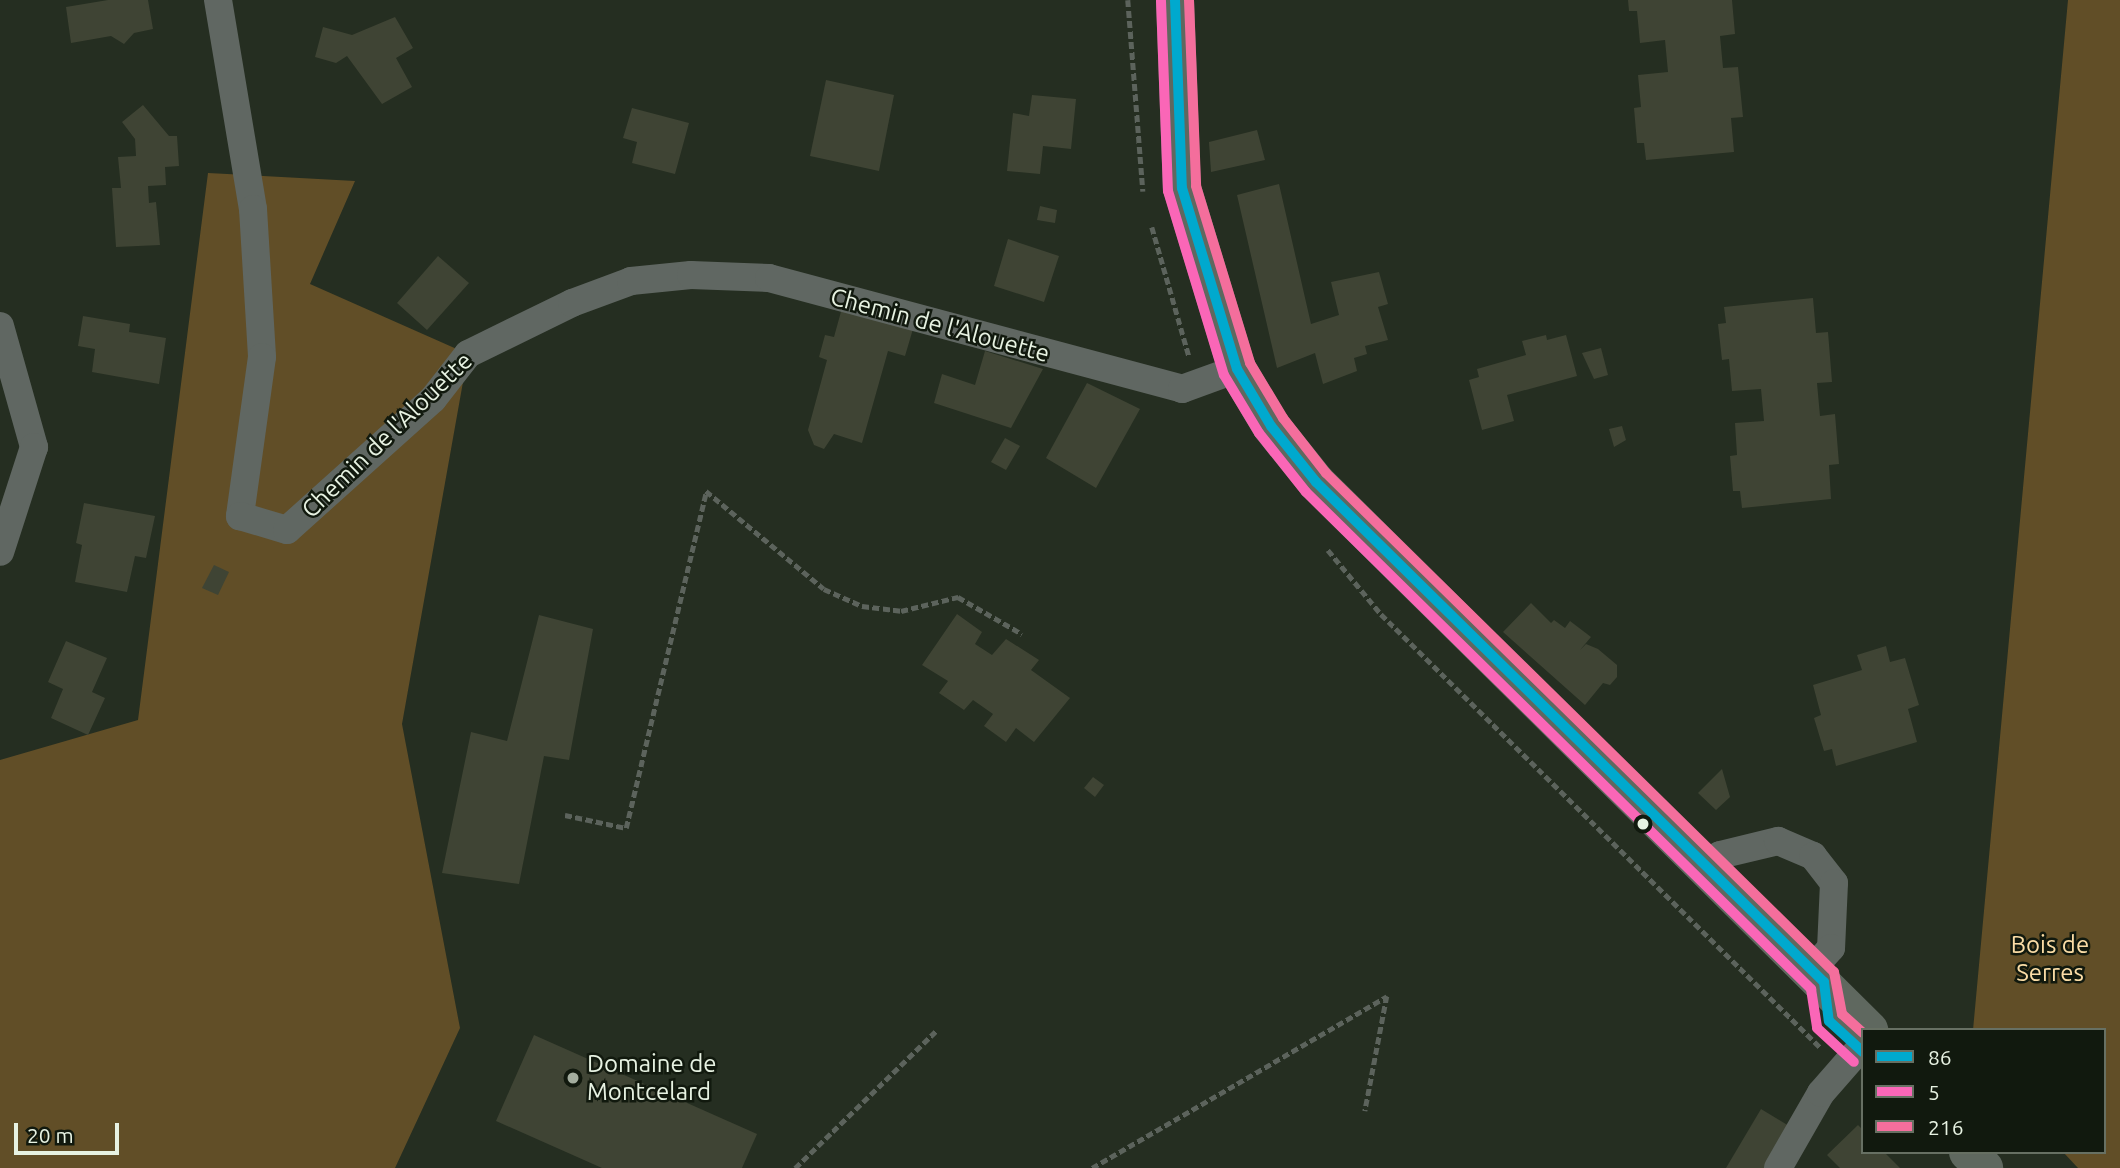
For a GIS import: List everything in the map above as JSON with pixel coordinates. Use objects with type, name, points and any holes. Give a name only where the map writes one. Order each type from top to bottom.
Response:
[{"type":"main road","points":[[1175,0],[1182,188],[1237,369],[1271,426],[1316,482],[1818,976],[1861,1042]]},
{"type":"main road","points":[[1970,1154],[1984,1168]]},
{"type":"street","name":"Chemin de l'Alouette","points":[[218,0],[253,209],[262,357],[240,516],[287,530],[433,399],[468,354],[572,303],[631,281],[691,275],[769,278],[1182,389],[1237,369]]},
{"type":"street","points":[[0,326],[34,447],[0,552]]},
{"type":"street","points":[[1707,868],[1720,855],[1779,841],[1813,856],[1834,883],[1831,948],[1818,976]]},
{"type":"street","points":[[1778,1168],[1821,1093],[1861,1047]]},
{"type":"path","points":[[565,815],[626,828],[706,491],[824,590],[862,606],[901,611],[958,597],[1022,634]]},
{"type":"path","points":[[1092,1168],[1387,996],[1365,1111]]},
{"type":"path","points":[[795,1168],[936,1031]]},
{"type":"green space","name":"Bois de Serres","points":[[2068,0],[2120,0],[2120,1168],[2078,1168],[2065,1154],[2106,1154],[2106,1028],[1973,1028]]},
{"type":"green space","points":[[208,173],[355,181],[310,284],[468,354],[402,724],[460,1028],[395,1168],[0,1168],[0,760],[138,720]]},
{"type":"building","points":[[108,0],[148,0],[153,29],[134,33],[124,44],[111,36],[71,43],[66,7]]},
{"type":"building","points":[[1628,0],[1732,0],[1735,34],[1720,36],[1723,68],[1738,67],[1743,117],[1731,118],[1734,152],[1646,160],[1644,143],[1637,143],[1634,108],[1641,107],[1638,75],[1668,72],[1665,40],[1640,43],[1637,11],[1629,11]]},
{"type":"building","points":[[395,17],[413,48],[396,58],[412,87],[382,104],[347,56],[336,63],[315,57],[323,27],[352,35]]},
{"type":"building","points":[[826,80],[894,95],[879,171],[810,156]]},
{"type":"building","points":[[1032,95],[1076,99],[1071,149],[1043,146],[1040,174],[1007,171],[1013,113],[1029,116]]},
{"type":"building","points":[[143,105],[169,136],[177,136],[179,166],[165,167],[166,185],[148,186],[149,203],[156,202],[160,245],[116,247],[112,188],[121,188],[118,157],[136,156],[135,139],[122,122]]},
{"type":"building","points":[[632,108],[689,123],[675,174],[632,163],[637,142],[623,138]]},
{"type":"building","points":[[1257,130],[1265,160],[1211,172],[1209,142]]},
{"type":"building","points":[[1279,184],[1311,324],[1339,315],[1331,282],[1379,272],[1388,304],[1378,307],[1388,340],[1365,346],[1367,354],[1354,358],[1357,371],[1323,384],[1315,353],[1277,368],[1237,195]]},
{"type":"building","points":[[1040,206],[1057,210],[1055,223],[1037,220]]},
{"type":"building","points":[[1008,239],[1059,256],[1044,302],[994,286]]},
{"type":"building","points":[[438,256],[469,283],[427,330],[397,303]]},
{"type":"building","points":[[1813,298],[1816,333],[1828,332],[1832,382],[1817,383],[1820,416],[1835,414],[1839,464],[1829,465],[1831,499],[1742,508],[1740,491],[1733,491],[1730,456],[1737,455],[1735,423],[1764,421],[1761,389],[1732,391],[1729,359],[1722,360],[1718,324],[1726,323],[1724,307]]},
{"type":"building","points":[[842,308],[913,329],[905,356],[888,351],[862,443],[834,434],[824,449],[814,445],[808,430],[827,360],[819,357],[825,335],[834,337]]},
{"type":"building","points":[[83,316],[130,324],[129,332],[166,338],[159,384],[92,372],[95,349],[78,346]]},
{"type":"building","points":[[1546,335],[1547,340],[1566,335],[1577,376],[1507,395],[1514,421],[1482,430],[1469,380],[1479,377],[1477,369],[1526,355],[1522,341]]},
{"type":"building","points":[[1601,348],[1608,375],[1594,379],[1582,353]]},
{"type":"building","points":[[985,351],[1043,369],[1011,428],[934,403],[942,374],[975,385]]},
{"type":"building","points":[[1087,383],[1140,409],[1096,488],[1046,458]]},
{"type":"building","points":[[1622,426],[1626,440],[1614,447],[1609,429]]},
{"type":"building","points":[[1005,438],[1020,446],[1006,470],[991,462]]},
{"type":"building","points":[[84,503],[155,516],[146,558],[135,556],[127,592],[75,582],[82,545],[76,543]]},
{"type":"building","points":[[214,565],[229,572],[218,595],[202,588]]},
{"type":"building","points":[[1531,603],[1551,623],[1554,620],[1565,628],[1570,621],[1591,637],[1580,650],[1586,644],[1598,649],[1617,665],[1617,677],[1610,685],[1603,683],[1585,705],[1503,632]]},
{"type":"building","points":[[957,614],[982,632],[975,644],[992,655],[1006,639],[1039,660],[1031,670],[1070,698],[1034,742],[1016,728],[1006,742],[984,726],[993,714],[973,700],[964,710],[939,693],[948,681],[922,665]]},
{"type":"building","points":[[539,615],[593,629],[569,760],[544,756],[519,884],[442,873],[471,732],[507,741]]},
{"type":"building","points":[[66,641],[107,658],[92,692],[105,698],[88,735],[51,718],[63,689],[48,682]]},
{"type":"building","points":[[1886,646],[1890,662],[1905,658],[1919,705],[1908,709],[1917,742],[1836,766],[1832,749],[1824,751],[1814,718],[1821,715],[1813,685],[1862,670],[1857,655]]},
{"type":"building","points":[[1722,769],[1730,797],[1716,810],[1698,793]]},
{"type":"building","points":[[1093,777],[1104,785],[1095,797],[1084,788]]},
{"type":"building","name":"Domaine de Montcelard","points":[[534,1035],[757,1134],[742,1168],[602,1168],[496,1121]]},
{"type":"building","points":[[1761,1109],[1789,1126],[1765,1168],[1726,1168]]},
{"type":"building","points":[[1858,1125],[1861,1128],[1861,1154],[1886,1154],[1900,1168],[1840,1168],[1827,1155]]},
{"type":"transit line","name":"86","points":[[1175,0],[1182,188],[1237,369],[1271,426],[1316,482],[1824,982],[1829,1021],[1861,1050]]},
{"type":"transit line","name":"216","points":[[1189,0],[1196,186],[1250,363],[1283,418],[1326,473],[1834,972],[1842,1014],[1861,1031]]},
{"type":"transit line","name":"5","points":[[1161,1],[1168,191],[1224,375],[1259,433],[1306,492],[1811,989],[1817,1028],[1854,1062]]},
{"type":"place","name":"Domaine de Montcelard","points":[[573,1078]]}]
